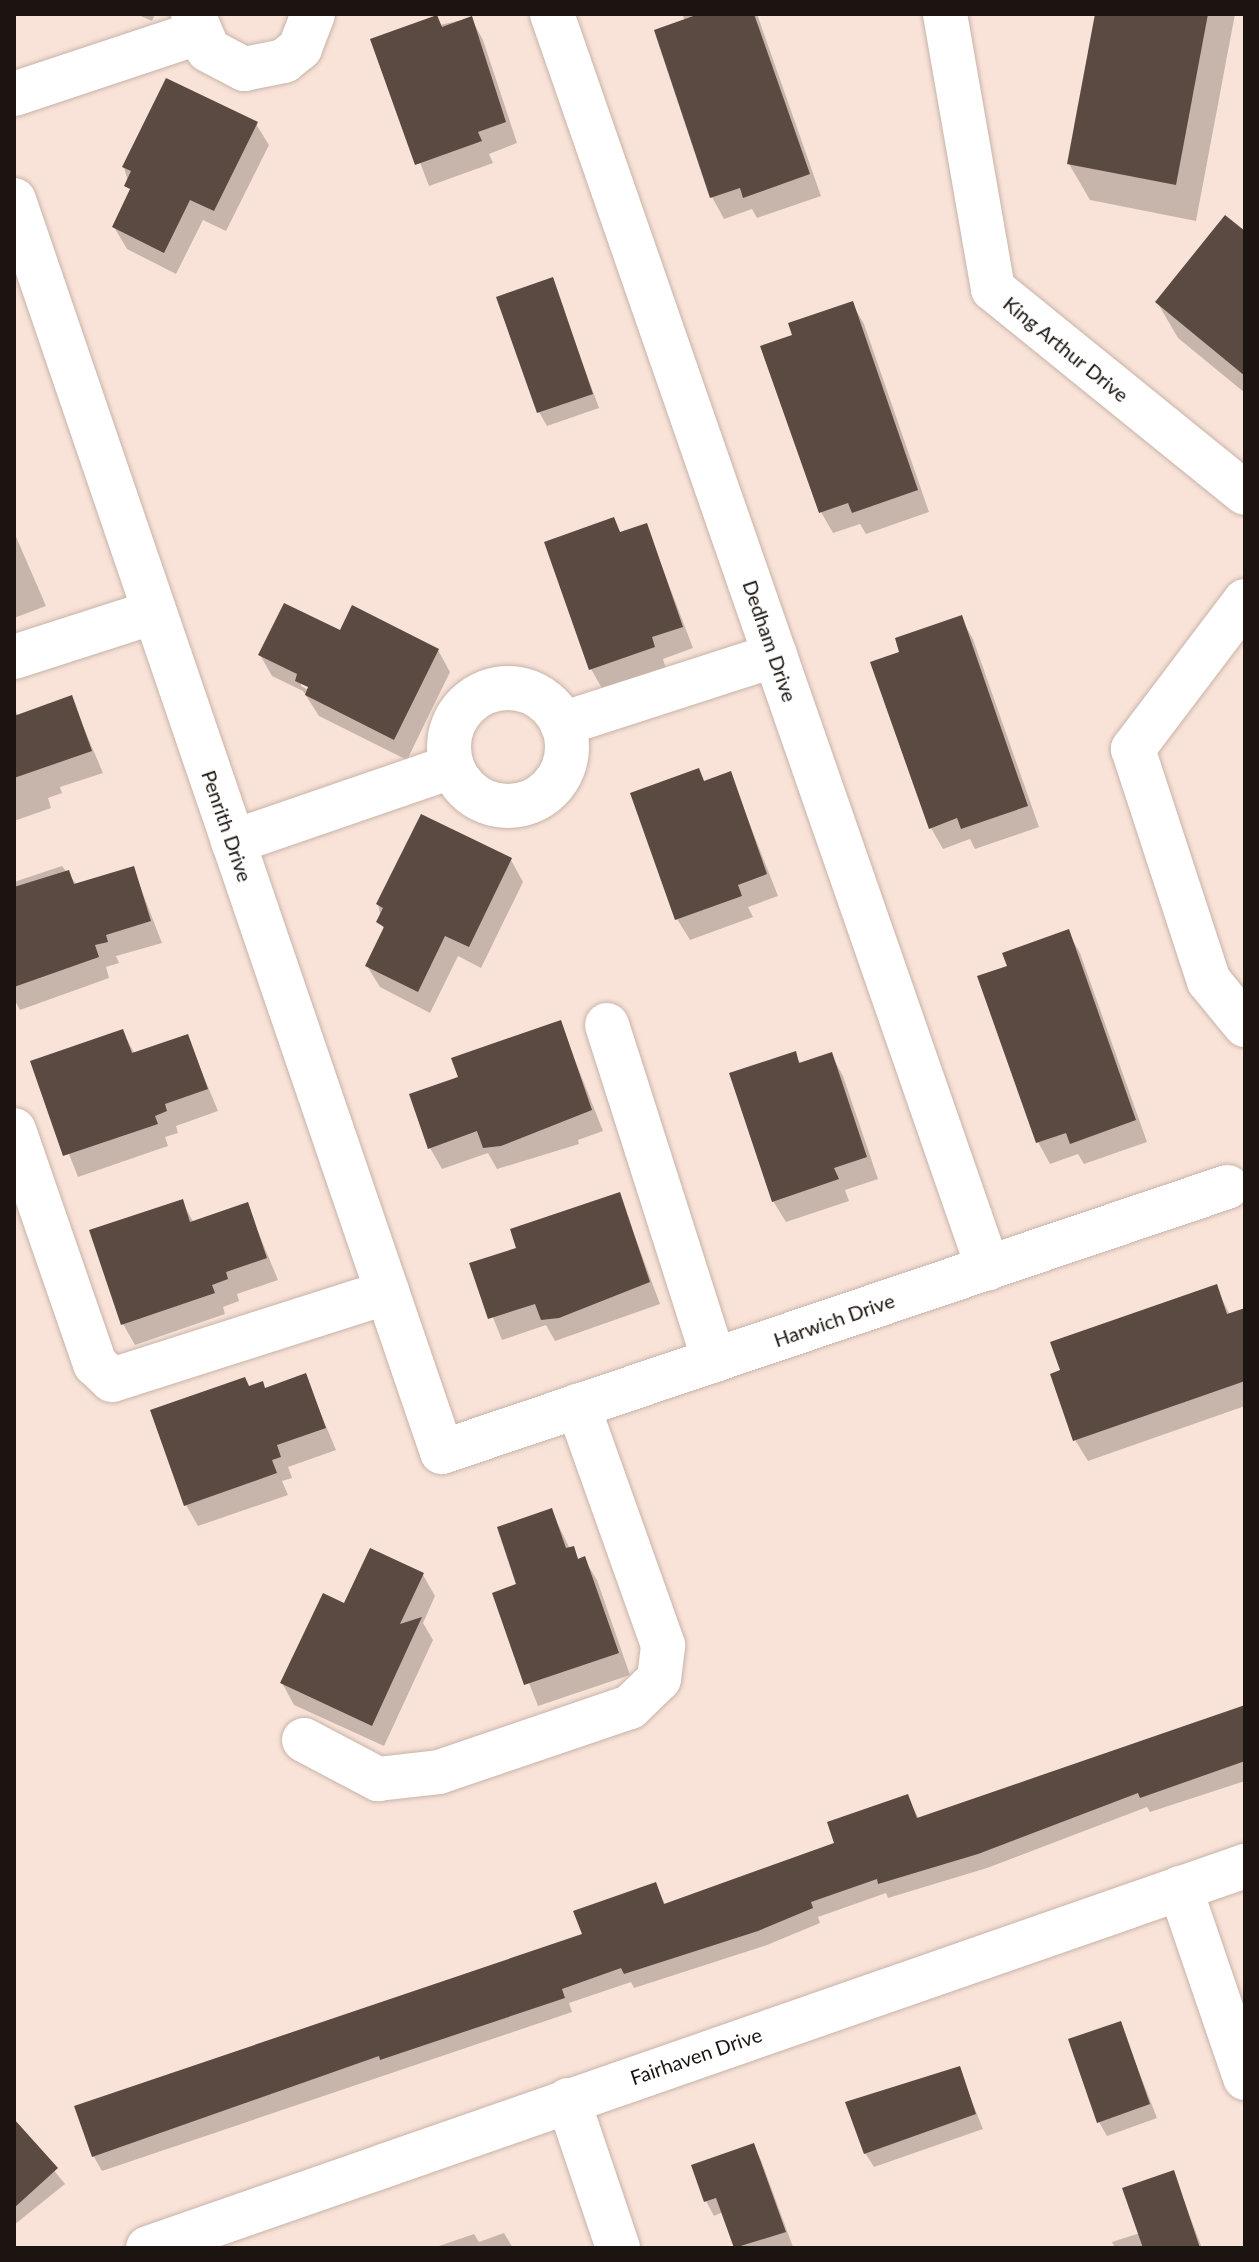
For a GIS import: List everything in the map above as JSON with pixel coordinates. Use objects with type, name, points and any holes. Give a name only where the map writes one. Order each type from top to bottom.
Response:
[{"type":"street","points":[[14,94],[195,23],[225,63],[265,69],[300,48],[313,14]]},
{"type":"street","name":"Dedham Drive","points":[[552,14],[988,1268]]},
{"type":"street","name":"King Arthur Drive","points":[[945,14],[993,289],[1245,493]]},
{"type":"street","name":"Penrith Drive","points":[[14,200],[25,269],[154,612],[442,1452]]},
{"type":"street","points":[[1245,601],[1133,749],[1209,981],[1245,1025]]},
{"type":"street","points":[[14,657],[154,612]]},
{"type":"street","points":[[562,724],[775,655]]},
{"type":"street","points":[[491,690],[529,691],[546,700],[562,724],[567,753],[562,773],[534,801],[515,807],[486,802],[462,784],[451,767],[448,748],[455,720],[473,698],[491,690]]},
{"type":"street","points":[[233,842],[451,767]]},
{"type":"street","points":[[607,1025],[714,1360]]},
{"type":"street","points":[[14,1130],[95,1364],[112,1380],[387,1292]]},
{"type":"street","name":"Harwich Drive","points":[[442,1452],[1227,1187]]},
{"type":"street","points":[[304,1740],[378,1779],[439,1772],[630,1707],[659,1679],[663,1645],[578,1406]]},
{"type":"street","name":"Fairhaven Drive","points":[[148,2248],[1245,1866]]},
{"type":"street","points":[[1180,1888],[1245,2078]]},
{"type":"street","points":[[568,2100],[618,2248]]},
{"type":"building","points":[[699,14],[754,14],[810,174],[743,198],[740,188],[710,198],[654,30]]},
{"type":"building","points":[[1095,14],[1208,14],[1176,185],[1067,164]]},
{"type":"building","points":[[437,15],[442,27],[472,16],[506,122],[478,132],[482,141],[415,165],[370,39]]},
{"type":"building","points":[[166,78],[258,122],[214,211],[190,200],[164,253],[112,227],[130,189],[124,186],[131,171],[122,167]]},
{"type":"building","points":[[1225,215],[1245,231],[1245,376],[1155,302]]},
{"type":"building","points":[[553,277],[593,394],[537,413],[496,297]]},
{"type":"building","points":[[853,301],[918,490],[852,513],[848,503],[819,513],[760,346],[792,335],[788,323]]},
{"type":"building","points":[[614,517],[620,532],[647,523],[683,627],[652,637],[655,647],[589,670],[544,542]]},
{"type":"building","points":[[284,603],[340,630],[352,605],[439,649],[394,740],[305,695],[308,687],[295,681],[297,674],[258,655]]},
{"type":"building","points":[[962,615],[1028,806],[961,829],[957,818],[929,829],[870,662],[899,652],[895,638]]},
{"type":"building","points":[[72,695],[92,751],[14,778],[14,716]]},
{"type":"building","points":[[699,768],[704,781],[731,771],[767,874],[738,885],[742,896],[675,920],[630,793]]},
{"type":"building","points":[[421,814],[512,858],[469,947],[445,936],[418,992],[365,966],[384,927],[376,922],[383,908],[376,904]]},
{"type":"building","points":[[134,866],[151,921],[106,935],[108,942],[95,945],[99,957],[14,987],[14,887],[69,870],[74,884]]},
{"type":"building","points":[[1069,929],[1136,1120],[1070,1144],[1066,1133],[1036,1143],[977,976],[1007,966],[1002,953]]},
{"type":"building","points":[[561,1020],[592,1110],[501,1146],[483,1148],[477,1131],[428,1149],[409,1094],[458,1077],[451,1058]]},
{"type":"building","points":[[123,1029],[132,1053],[188,1034],[208,1089],[165,1104],[167,1111],[155,1116],[158,1124],[63,1156],[30,1061]]},
{"type":"building","points":[[796,1051],[799,1063],[832,1052],[867,1157],[834,1168],[839,1179],[772,1202],[729,1073]]},
{"type":"building","points":[[620,1192],[650,1282],[559,1318],[541,1320],[535,1304],[488,1319],[469,1263],[516,1248],[510,1229]]},
{"type":"building","points":[[183,1199],[190,1222],[248,1202],[267,1258],[226,1272],[228,1279],[212,1285],[215,1293],[121,1325],[89,1230]]},
{"type":"building","points":[[1217,1284],[1227,1314],[1245,1308],[1245,1381],[1073,1441],[1050,1374],[1060,1370],[1050,1342]]},
{"type":"building","points":[[306,1373],[326,1428],[277,1445],[281,1457],[272,1460],[277,1473],[184,1506],[150,1410],[245,1377],[249,1386],[263,1381],[265,1388]]},
{"type":"building","points":[[552,1508],[566,1548],[574,1546],[578,1559],[585,1556],[619,1653],[524,1685],[492,1593],[516,1584],[497,1527]]},
{"type":"building","points":[[370,1548],[424,1573],[400,1624],[422,1617],[372,1726],[280,1683],[323,1593],[344,1603]]},
{"type":"building","points":[[1245,1705],[1245,1761],[1140,1798],[1138,1793],[978,1854],[878,1884],[877,1879],[811,1902],[813,1908],[758,1931],[624,1974],[621,1968],[562,1989],[565,1998],[380,2060],[379,2056],[92,2157],[74,2106],[582,1934],[573,1911],[656,1882],[664,1904],[834,1843],[827,1822],[908,1794],[917,1818]]},
{"type":"building","points":[[1121,2021],[1150,2104],[1097,2123],[1068,2039]]},
{"type":"building","points":[[960,2066],[976,2114],[864,2154],[845,2102]]},
{"type":"building","points":[[14,2119],[58,2168],[14,2208]]},
{"type":"building","points":[[754,2143],[786,2232],[734,2248],[716,2198],[704,2202],[691,2165]]},
{"type":"building","points":[[1174,2170],[1200,2248],[1143,2248],[1122,2188]]}]
